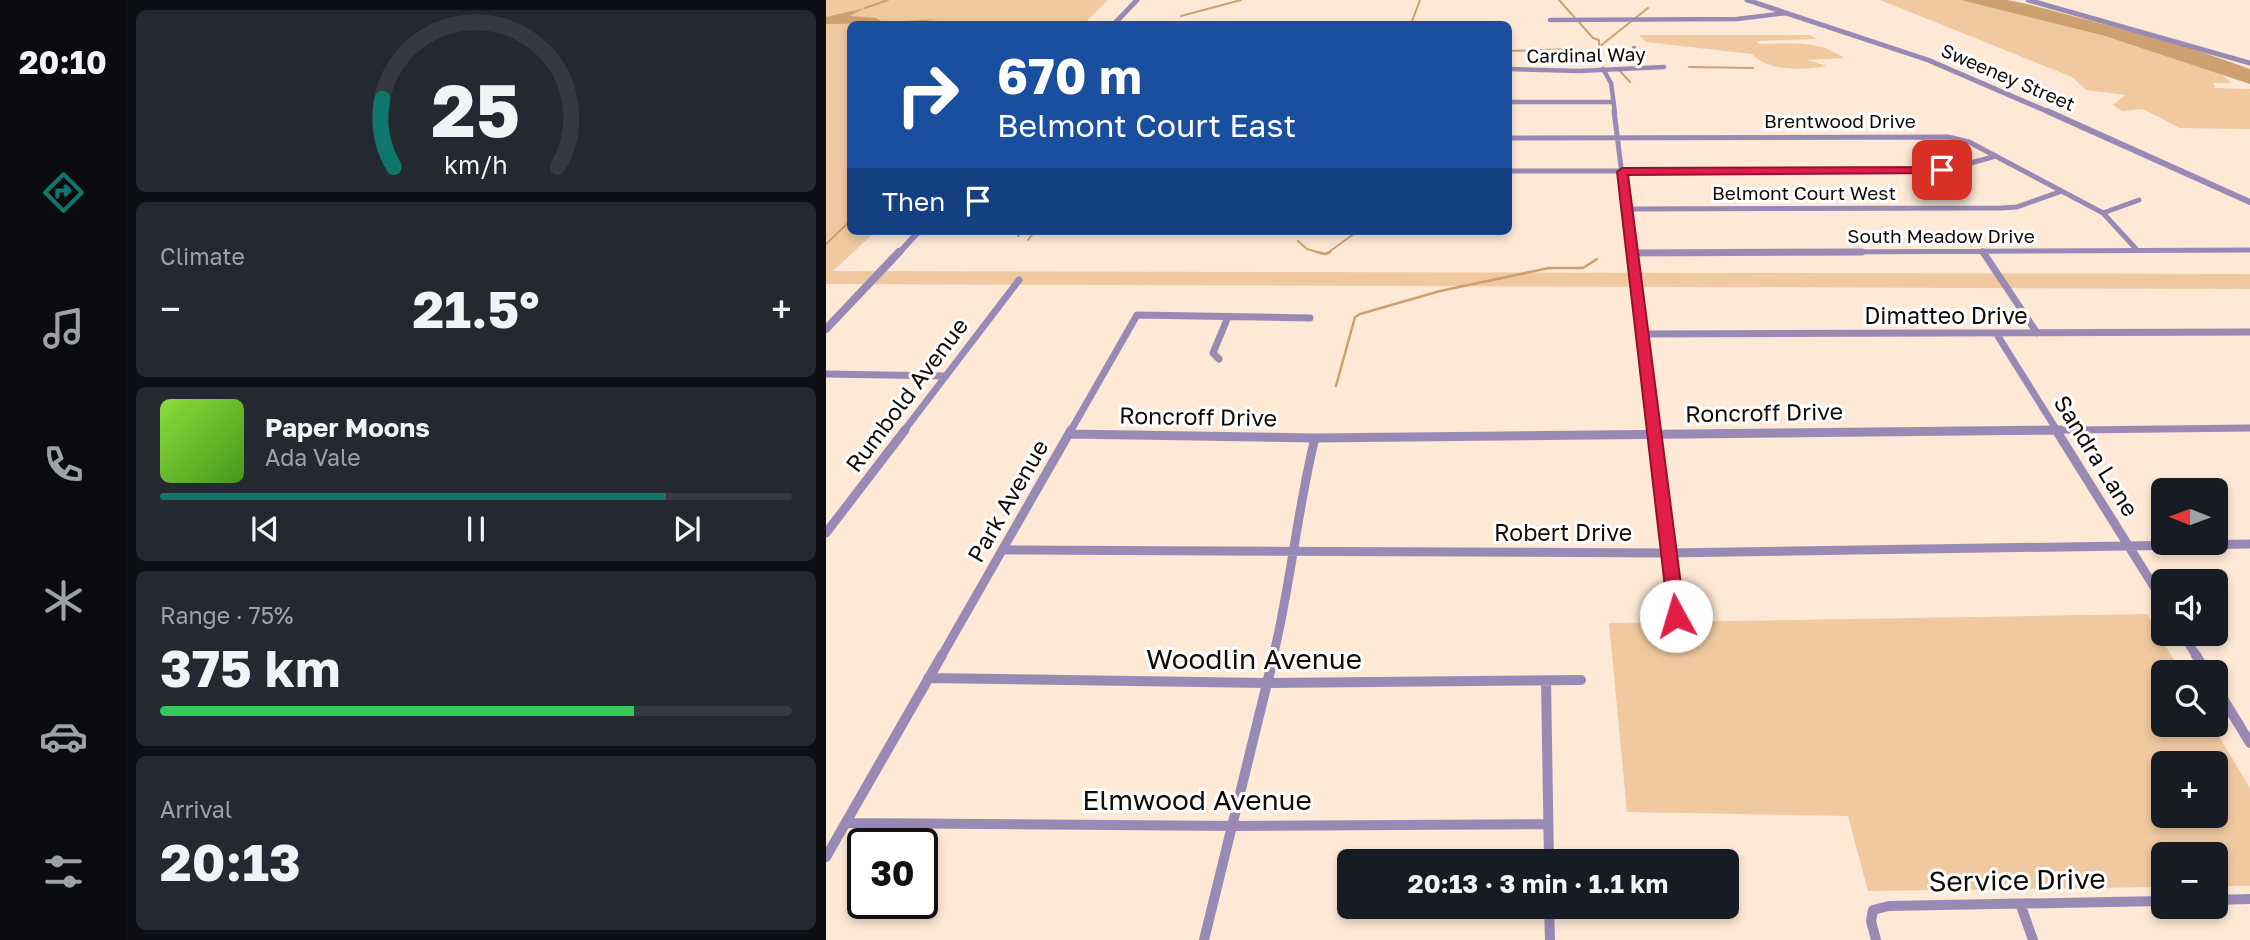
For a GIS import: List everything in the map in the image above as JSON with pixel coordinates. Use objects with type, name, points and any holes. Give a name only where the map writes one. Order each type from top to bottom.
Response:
[{"type":"street","points":[[1117,21],[1138,0]]},
{"type":"street","name":"Sweeney Street","points":[[1747,0],[1979,80],[2250,202]]},
{"type":"street","points":[[2028,0],[2250,63]]},
{"type":"street","points":[[1550,20],[1737,19],[1787,13]]},
{"type":"street","points":[[1634,48],[1638,67]]},
{"type":"street","name":"Cardinal Way","points":[[1512,69],[1664,67]]},
{"type":"street","points":[[1603,69],[1610,81],[1613,102],[1676,616]]},
{"type":"street","points":[[1512,102],[1613,102]]},
{"type":"street","name":"Brentwood Drive","points":[[1512,138],[1948,137],[1969,142],[2103,213],[2137,250]]},
{"type":"street","points":[[1512,171],[1942,170],[1962,167],[1996,156]]},
{"type":"street","name":"Belmont Court West","points":[[1626,209],[2001,208],[2017,207],[2062,191]]},
{"type":"street","points":[[2103,213],[2139,200]]},
{"type":"street","points":[[826,329],[915,235]]},
{"type":"street","name":"South Meadow Drive","points":[[1632,253],[2250,250]]},
{"type":"street","points":[[1982,251],[2037,333]]},
{"type":"street","name":"Rumbold Avenue","points":[[826,533],[1019,280]]},
{"type":"street","name":"Park Avenue","points":[[826,857],[1137,315],[1310,318]]},
{"type":"street","points":[[1219,359],[1213,353],[1228,317]]},
{"type":"street","name":"Dimatteo Drive","points":[[1641,334],[2250,332]]},
{"type":"street","name":"Sandra Lane","points":[[1996,333],[2151,581]]},
{"type":"street","points":[[826,374],[946,376]]},
{"type":"street","name":"Roncroff Drive","points":[[1069,434],[1315,438],[2250,428]]},
{"type":"street","points":[[1204,940],[1283,618],[1301,494],[1315,438]]},
{"type":"street","name":"Robert Drive","points":[[1002,550],[1669,553],[2250,544]]},
{"type":"street","name":"Woodlin Avenue","points":[[928,678],[1266,683],[1581,680]]},
{"type":"street","points":[[1546,681],[1549,849]]},
{"type":"street","points":[[2228,707],[2250,743]]},
{"type":"street","name":"Elmwood Avenue","points":[[846,823],[1234,826],[1548,824]]},
{"type":"street","points":[[2228,900],[2250,899]]},
{"type":"street","name":"Service Drive","points":[[1876,940],[1871,921],[1873,910],[1889,906],[2021,906],[2151,901]]},
{"type":"street","points":[[2021,906],[2034,940]]},
{"type":"street","points":[[1549,919],[1550,940]]},
{"type":"shaded area","points":[[826,0],[1108,0],[1087,21],[847,21],[847,235],[872,235],[833,271],[2250,274],[2250,289],[826,284]]},
{"type":"shaded area","points":[[1880,0],[1961,0],[1977,3],[2105,36],[2220,73],[2231,83],[2213,83],[2215,88],[2250,89],[2250,129],[2180,128],[2143,109],[2122,111],[2113,105],[2125,95],[2086,90],[2072,77]]},
{"type":"shaded area","points":[[1961,0],[2007,0],[2027,4],[2182,45],[2250,69],[2250,84],[2105,36]]},
{"type":"shaded area","points":[[865,8],[850,16],[876,18],[881,21],[826,24],[826,17]]},
{"type":"shaded area","points":[[1639,35],[1809,35],[1817,39],[1757,41],[1758,44],[1814,45],[1844,58],[1807,60],[1827,66],[1777,67],[1752,54],[1646,42]]},
{"type":"shaded area","points":[[2147,614],[2151,621],[2151,646],[2166,646],[2174,660],[2151,660],[2151,737],[2219,737],[2228,751],[2151,751],[2151,828],[2228,828],[2228,752],[2250,788],[2250,886],[2228,886],[2228,842],[2151,842],[2151,887],[1868,891],[1848,816],[1627,812],[1609,623]]},
{"type":"waterway","points":[[865,8],[888,0]]},
{"type":"waterway","points":[[1181,16],[1241,0]]},
{"type":"waterway","points":[[1412,21],[1420,0]]},
{"type":"waterway","points":[[1559,0],[1575,18]]},
{"type":"waterway","points":[[1578,21],[1593,38],[1599,40],[1599,47],[1648,8]]},
{"type":"waterway","points":[[1512,51],[1575,49]]},
{"type":"waterway","points":[[1689,67],[1753,68]]},
{"type":"waterway","points":[[1619,70],[1630,82]]},
{"type":"waterway","points":[[826,244],[847,224]]},
{"type":"waterway","points":[[1028,240],[1032,235]]},
{"type":"waterway","points":[[1327,253],[1352,235]]},
{"type":"waterway","points":[[1298,241],[1307,249],[1318,252]]},
{"type":"waterway","points":[[1318,252],[1327,253]]},
{"type":"waterway","points":[[1318,252],[1324,254]]},
{"type":"waterway","points":[[1336,386],[1355,317],[1360,314],[1440,291],[1549,268],[1583,268],[1597,259]]},
{"type":"route","points":[[1676,616],[1622,172],[1942,170]]}]
